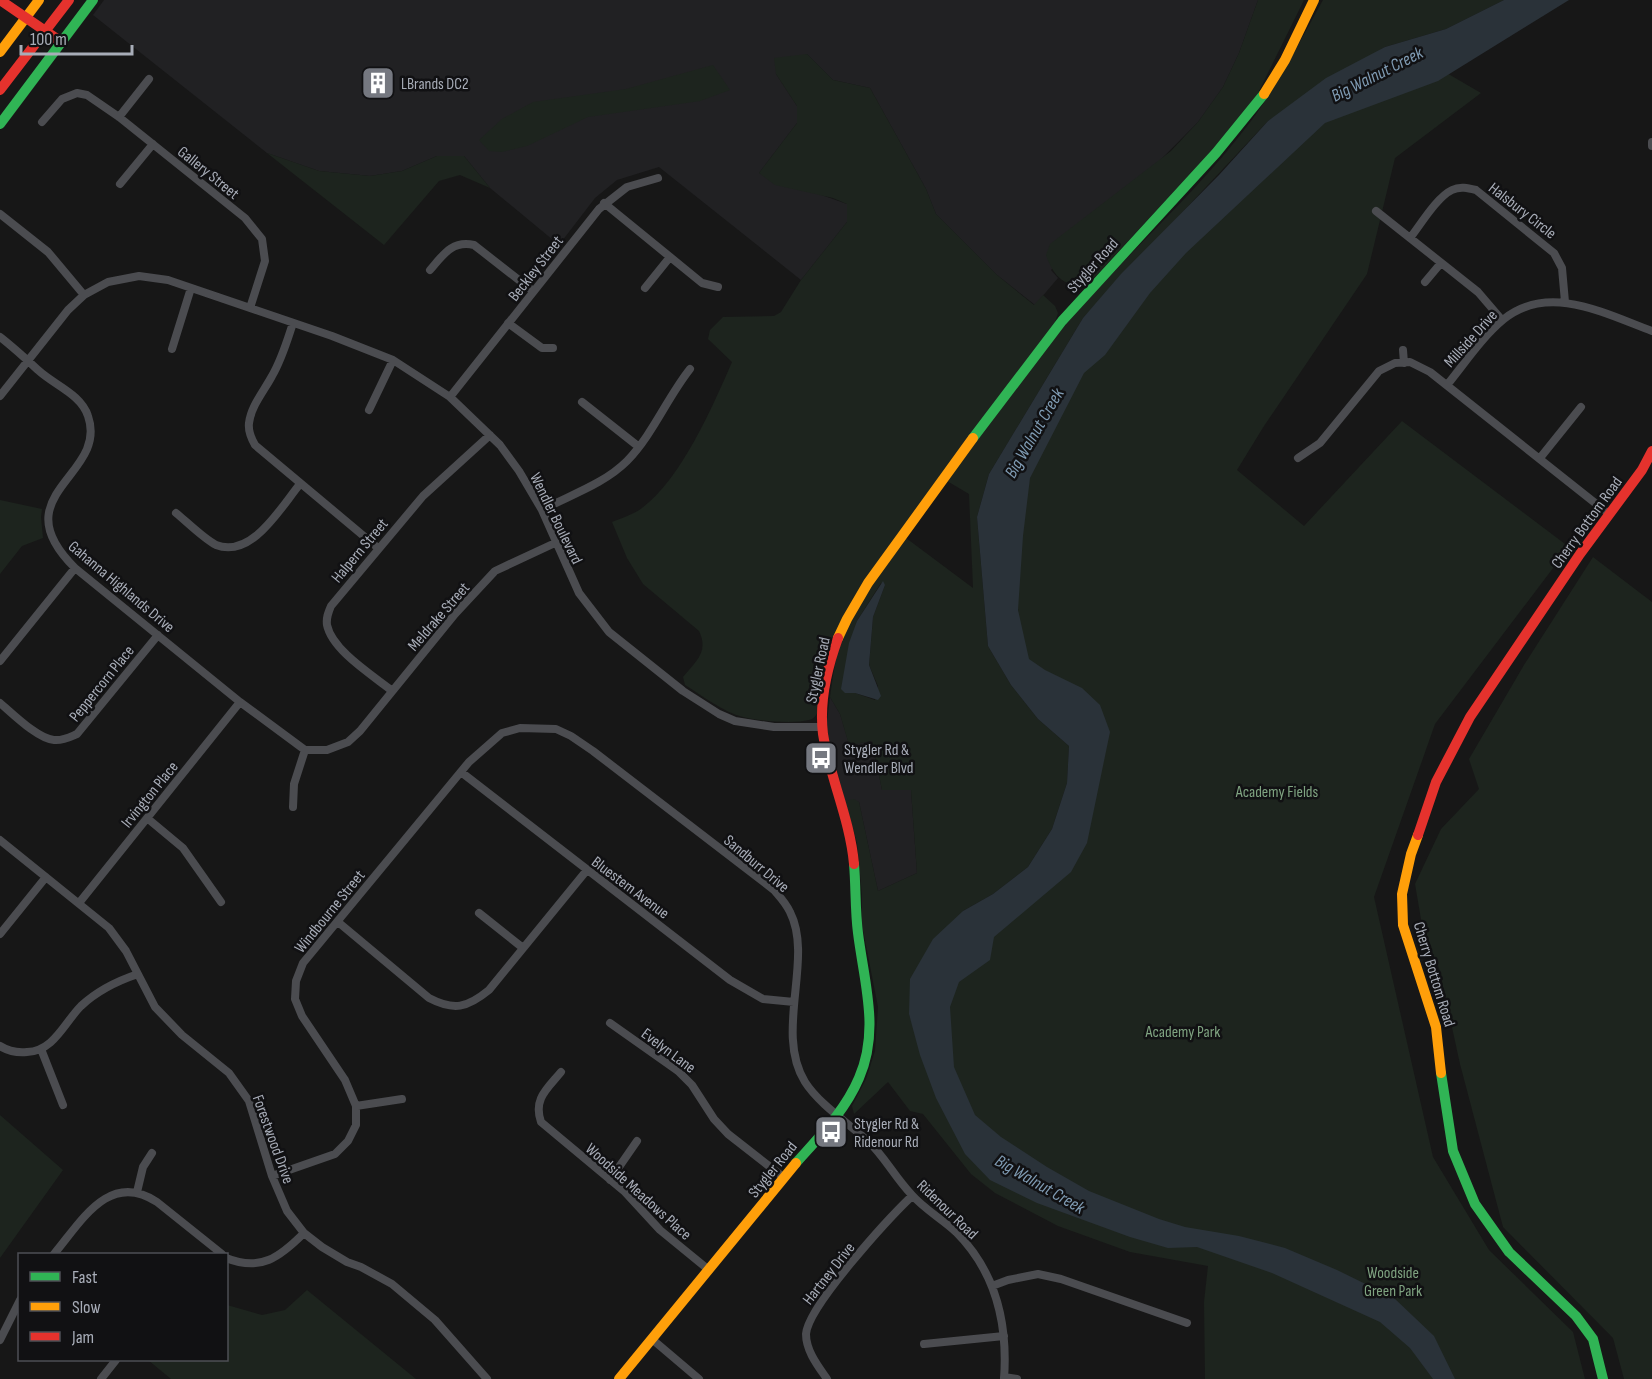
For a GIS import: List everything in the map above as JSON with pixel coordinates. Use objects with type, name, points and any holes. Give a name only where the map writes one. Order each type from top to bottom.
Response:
[{"type":"main road","points":[[0,0],[60,41]]},
{"type":"main road","points":[[0,52],[39,0]]},
{"type":"main road","points":[[0,90],[69,0]]},
{"type":"main road","points":[[0,124],[60,41],[93,0]]},
{"type":"main road","name":"Stygler Road","points":[[619,1379],[653,1340],[783,1177],[838,1114],[852,1092],[865,1062],[871,1031],[871,1013],[868,985],[856,926],[853,851],[822,726],[829,669],[848,616],[998,405],[1059,325],[1208,162],[1266,90],[1314,0]]},
{"type":"main road","name":"Cherry Bottom Road","points":[[1603,1379],[1593,1340],[1576,1316],[1509,1252],[1475,1204],[1457,1162],[1444,1099],[1436,1027],[1403,925],[1401,894],[1411,854],[1436,782],[1470,717],[1609,514],[1642,470],[1652,451]]},
{"type":"street","points":[[119,117],[149,79]]},
{"type":"street","name":"Gallery Street","points":[[42,122],[62,99],[77,93],[87,94],[97,99],[245,218],[262,239],[266,261],[250,308]]},
{"type":"street","points":[[120,184],[153,144]]},
{"type":"street","name":"Beckley Street","points":[[450,397],[604,203],[627,187],[658,177]]},
{"type":"street","name":"Halsbury Circle","points":[[1410,238],[1444,195],[1454,188],[1465,187],[1476,190],[1554,253],[1562,268],[1565,302]]},
{"type":"street","points":[[604,203],[702,283],[718,287]]},
{"type":"street","points":[[1376,211],[1478,292],[1502,321]]},
{"type":"street","points":[[0,214],[48,252],[84,295],[68,310],[0,396]]},
{"type":"street","points":[[430,270],[447,250],[456,244],[465,243],[474,245],[533,291]]},
{"type":"street","points":[[645,288],[670,257]]},
{"type":"street","points":[[1425,282],[1441,262]]},
{"type":"street","name":"Wendler Boulevard","points":[[84,295],[108,282],[123,278],[139,276],[168,279],[393,360],[450,397],[490,435],[519,471],[542,510],[579,593],[609,632],[683,691],[719,714],[735,721],[774,727],[822,726]]},
{"type":"street","points":[[172,349],[191,288]]},
{"type":"street","name":"Millside Drive","points":[[1447,385],[1502,321],[1530,306],[1553,301],[1565,302],[1592,309],[1652,332]]},
{"type":"street","points":[[293,323],[273,375],[253,408],[249,429],[255,445],[378,548]]},
{"type":"street","points":[[508,323],[542,348],[553,348]]},
{"type":"street","name":"Gahanna Highlands Drive","points":[[0,337],[38,370],[74,396],[88,416],[90,439],[86,450],[56,490],[47,511],[48,534],[54,546],[75,568],[240,702],[305,750]]},
{"type":"street","points":[[1403,351],[1404,363]]},
{"type":"street","points":[[369,410],[393,360]]},
{"type":"street","points":[[1298,458],[1320,443],[1379,371],[1395,363],[1410,362],[1430,372],[1609,514]]},
{"type":"street","points":[[542,510],[612,474],[626,461],[639,447],[675,387],[690,369]]},
{"type":"street","points":[[582,402],[639,447]]},
{"type":"street","points":[[1540,458],[1581,407]]},
{"type":"street","name":"Halpern Street","points":[[391,690],[337,645],[327,627],[327,616],[331,606],[423,495],[490,435]]},
{"type":"street","points":[[176,513],[217,545],[238,547],[249,543],[258,534],[300,484]]},
{"type":"street","name":"Meldrake Street","points":[[305,750],[327,750],[348,742],[360,731],[455,614],[495,571],[555,543]]},
{"type":"street","points":[[0,661],[75,568]]},
{"type":"street","name":"Peppercorn Place","points":[[0,703],[40,735],[52,740],[62,740],[77,734],[158,635]]},
{"type":"street","name":"Irvington Place","points":[[79,903],[240,702]]},
{"type":"street","name":"Sandburr Drive","points":[[520,728],[556,729],[571,736],[774,890],[791,914],[795,928],[797,944],[793,1051],[798,1069],[807,1085],[838,1114]]},
{"type":"street","name":"Windbourne Street","points":[[356,1106],[345,1080],[302,1016],[296,999],[296,981],[303,963],[469,762],[502,733],[520,728]]},
{"type":"street","points":[[292,807],[294,784],[305,750]]},
{"type":"street","name":"Bluestem Avenue","points":[[461,772],[730,980],[763,999],[794,1002]]},
{"type":"street","points":[[147,818],[183,848],[221,902]]},
{"type":"street","name":"Forestwood Drive","points":[[0,840],[109,928],[126,951],[155,1007],[182,1035],[229,1073],[249,1101],[272,1176],[287,1211],[304,1233],[347,1262],[392,1284],[435,1320],[487,1379]]},
{"type":"street","points":[[338,922],[429,998],[443,1005],[458,1006],[475,1002],[489,990],[587,870]]},
{"type":"street","points":[[0,934],[46,877]]},
{"type":"street","points":[[479,913],[523,948]]},
{"type":"street","points":[[0,1046],[18,1053],[41,1049],[53,1040],[82,1005],[113,983],[138,974]]},
{"type":"street","name":"Evelyn Lane","points":[[610,1023],[678,1071],[692,1085],[714,1119],[728,1134],[783,1177]]},
{"type":"street","points":[[41,1049],[63,1105]]},
{"type":"street","name":"Woodside Meadows Place","points":[[561,1072],[539,1101],[538,1112],[541,1122],[625,1192],[660,1230],[709,1270]]},
{"type":"street","points":[[272,1176],[335,1154],[348,1142],[356,1125],[356,1106],[402,1099]]},
{"type":"street","name":"Ridenour Road","points":[[838,1114],[870,1143],[912,1196],[956,1232],[976,1257],[992,1286],[1001,1310],[1004,1336],[1004,1378]]},
{"type":"street","points":[[610,1180],[637,1141]]},
{"type":"street","points":[[137,1192],[143,1167],[152,1153]]},
{"type":"street","points":[[55,1253],[87,1214],[104,1198],[119,1192],[137,1192],[147,1196],[221,1253]]},
{"type":"street","name":"Hartney Drive","points":[[827,1379],[808,1349],[806,1333],[811,1317],[824,1297],[862,1251],[912,1196]]},
{"type":"street","points":[[228,1259],[242,1263],[267,1262],[285,1252],[304,1233]]},
{"type":"street","points":[[992,1286],[1038,1274],[1187,1323]]},
{"type":"street","points":[[0,1340],[18,1304]]},
{"type":"street","points":[[924,1344],[1004,1336]]},
{"type":"street","points":[[653,1340],[699,1379]]},
{"type":"street","points":[[101,1379],[114,1361]]},
{"type":"street","points":[[1004,1378],[1017,1379]]},
{"type":"shaded area","points":[[104,0],[1258,0],[1239,53],[1223,87],[1198,122],[1051,270],[1058,278],[1035,305],[997,275],[936,214],[926,189],[870,88],[833,80],[807,54],[776,74],[797,106],[797,123],[759,173],[847,204],[847,222],[801,280],[659,167],[617,180],[595,198],[559,245],[490,188],[464,156],[437,156],[402,171],[370,176],[319,171],[267,153],[93,15]]},
{"type":"shaded area","points":[[830,697],[840,714],[849,744],[872,741],[882,790],[911,790],[917,873],[878,891],[859,802],[845,801],[826,730]]},
{"type":"green space","points":[[1258,0],[1304,0],[1255,99],[1210,153],[1091,281],[1075,285],[1062,280],[1046,255],[1050,244],[1171,151],[1198,122],[1223,87],[1239,53]]},
{"type":"green space","name":"Academy Park","points":[[1323,0],[1504,0],[1446,29],[1385,47],[1268,121],[1083,318],[989,474],[977,517],[988,646],[1011,685],[1038,719],[1069,746],[1067,783],[1052,829],[1028,867],[993,894],[963,911],[909,1014],[912,1023],[1044,865],[1083,756],[1020,667],[1013,462],[1222,190],[1414,54],[1481,93],[1395,158],[1367,274],[1264,426],[1237,470],[1304,526],[1402,421],[1569,547],[1435,724],[1374,897],[1433,1157],[1489,1250],[1573,1332],[1585,1379],[1205,1379],[1204,1302],[1208,1266],[1130,1252],[1058,1226],[995,1193],[971,1174],[923,1114],[910,1111],[888,1082],[854,1114],[852,1106],[866,1079],[875,1051],[878,1007],[862,925],[862,895],[857,843],[845,801],[854,799],[859,802],[878,891],[917,873],[911,790],[882,790],[872,741],[849,745],[840,714],[830,697],[840,644],[864,599],[906,538],[973,588],[969,494],[947,481],[1047,347],[1104,282],[1212,169],[1251,121],[1289,62]],"holes":[[[881,583],[885,585],[873,617],[869,665],[878,686],[875,700],[855,693],[845,693],[857,621]]]},
{"type":"green space","points":[[807,54],[833,80],[870,88],[926,189],[936,214],[997,275],[1034,305],[1043,295],[1055,306],[1058,313],[1054,325],[855,596],[819,711],[814,718],[809,720],[776,722],[736,715],[685,685],[683,677],[702,651],[702,638],[699,631],[643,584],[627,558],[612,522],[639,510],[656,495],[683,461],[705,420],[732,362],[708,339],[710,330],[723,317],[774,316],[781,312],[801,280],[847,222],[847,204],[833,198],[775,185],[759,173],[797,123],[797,106],[776,74],[774,58]]},
{"type":"green space","points":[[713,65],[730,90],[700,101],[588,117],[527,146],[502,152],[489,151],[479,140],[502,119],[533,102],[626,89]]},
{"type":"green space","points":[[267,153],[319,171],[370,176],[402,171],[437,156],[464,156],[490,188],[460,175],[439,181],[384,245]]},
{"type":"green space","points":[[0,500],[42,509],[43,538],[22,546],[0,574]]},
{"type":"green space","points":[[1593,557],[1652,602],[1652,1379],[1624,1379],[1613,1338],[1503,1227],[1460,1064],[1439,968],[1423,931],[1415,884],[1441,829],[1479,789],[1469,759],[1524,665]]},
{"type":"green space","points":[[0,1115],[63,1170],[0,1258]]},
{"type":"green space","points":[[307,1290],[416,1379],[171,1379],[149,1361],[228,1361],[228,1305],[262,1315],[285,1310]]},
{"type":"water","name":"Big Walnut Creek","points":[[1504,0],[1569,0],[1438,81],[1325,123],[1186,253],[1150,293],[1105,355],[1084,373],[1030,478],[1018,610],[1029,659],[1045,670],[1082,688],[1100,705],[1110,732],[1087,843],[1071,872],[994,937],[990,960],[959,982],[950,1007],[954,1067],[975,1115],[1001,1137],[1089,1191],[1185,1227],[1239,1236],[1285,1248],[1394,1298],[1434,1336],[1455,1379],[1433,1379],[1410,1348],[1380,1322],[1272,1273],[1197,1247],[1168,1248],[1130,1237],[1037,1203],[990,1180],[965,1154],[936,1098],[920,1055],[909,1014],[910,979],[933,939],[963,911],[993,894],[1028,867],[1052,829],[1067,783],[1069,746],[1038,719],[1011,685],[988,646],[977,517],[989,474],[1083,318],[1121,274],[1219,175],[1268,121],[1326,78],[1385,47],[1446,29]]},
{"type":"water","points":[[883,581],[885,585],[873,617],[869,665],[881,696],[878,700],[855,693],[845,693],[841,689],[849,643],[857,621]]},
{"type":"traffic: fast","points":[[0,124],[93,0]]},
{"type":"traffic: fast","points":[[973,438],[1062,321],[1216,153],[1264,94]]},
{"type":"traffic: fast","points":[[796,1163],[846,1102],[859,1078],[869,1042],[869,1006],[857,924],[854,864]]},
{"type":"traffic: fast","points":[[1441,1073],[1453,1151],[1475,1204],[1509,1252],[1576,1316],[1593,1339],[1603,1379]]},
{"type":"traffic: slow","points":[[0,52],[39,0]]},
{"type":"traffic: slow","points":[[1264,94],[1285,60],[1314,0]]},
{"type":"traffic: slow","points":[[838,638],[868,583],[973,438]]},
{"type":"traffic: slow","points":[[1418,835],[1402,894],[1403,925],[1436,1027],[1441,1073]]},
{"type":"traffic: slow","points":[[619,1379],[796,1163]]},
{"type":"traffic: jam","points":[[0,0],[57,39]]},
{"type":"traffic: jam","points":[[0,90],[69,0]]},
{"type":"traffic: jam","points":[[1418,835],[1436,782],[1470,717],[1580,554],[1642,470],[1652,451]]},
{"type":"traffic: jam","points":[[838,638],[825,685],[822,722],[826,750],[852,847],[854,864]]},
{"type":"place","name":"LBrands DC2","points":[[378,83]]},
{"type":"place","name":"Stygler Rd & Wendler Blvd","points":[[821,758]]},
{"type":"place","name":"Stygler Rd & Ridenour Rd","points":[[831,1132]]},
{"type":"park label","name":"Academy Fields","points":[[1277,791]]},
{"type":"park label","name":"Woodside Green Park","points":[[1393,1281]]}]
